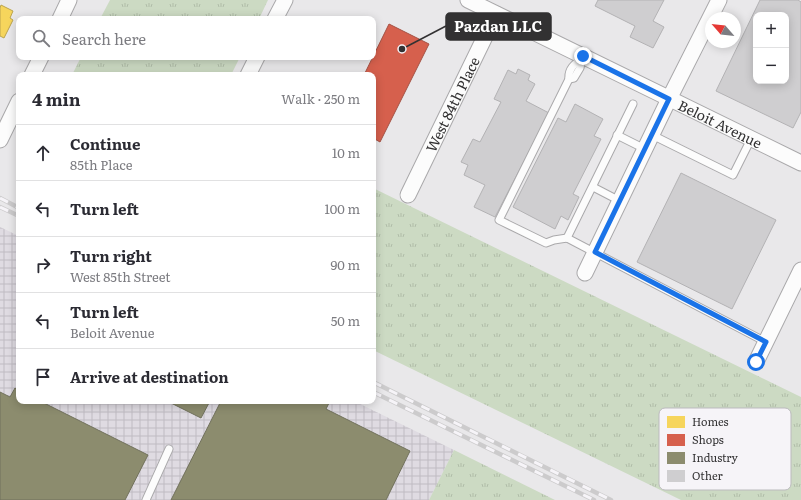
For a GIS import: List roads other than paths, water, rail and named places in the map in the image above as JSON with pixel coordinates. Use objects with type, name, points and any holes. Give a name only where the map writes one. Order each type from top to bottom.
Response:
[{"type":"street","points":[[61,16],[69,0]]},
{"type":"street","points":[[277,16],[285,0]]},
{"type":"street","name":"Beloit Avenue","points":[[468,0],[582,58],[801,163]]},
{"type":"street","points":[[585,273],[669,99],[719,0]]},
{"type":"street","name":"West 84th Place","points":[[408,195],[496,14]]},
{"type":"street","points":[[34,72],[40,60]]},
{"type":"street","points":[[249,72],[255,60]]},
{"type":"street","points":[[0,140],[16,107]]},
{"type":"street","points":[[756,362],[801,270]]},
{"type":"lane","points":[[582,58],[572,66],[568,74],[569,79],[499,220],[546,243],[567,238],[766,342]]},
{"type":"lane","points":[[567,238],[633,104]]},
{"type":"lane","points":[[617,135],[645,149]]},
{"type":"lane","points":[[652,135],[733,175],[751,139]]},
{"type":"lane","points":[[593,187],[620,201]]},
{"type":"lane","points":[[146,500],[169,449]]},
{"type":"railway","points":[[0,198],[16,206]]},
{"type":"railway","points":[[0,207],[16,215]]},
{"type":"railway","points":[[376,383],[611,500]]},
{"type":"railway","points":[[376,393],[594,500]]},
{"type":"place","name":"Pazdan LLC","points":[[402,49]]}]
